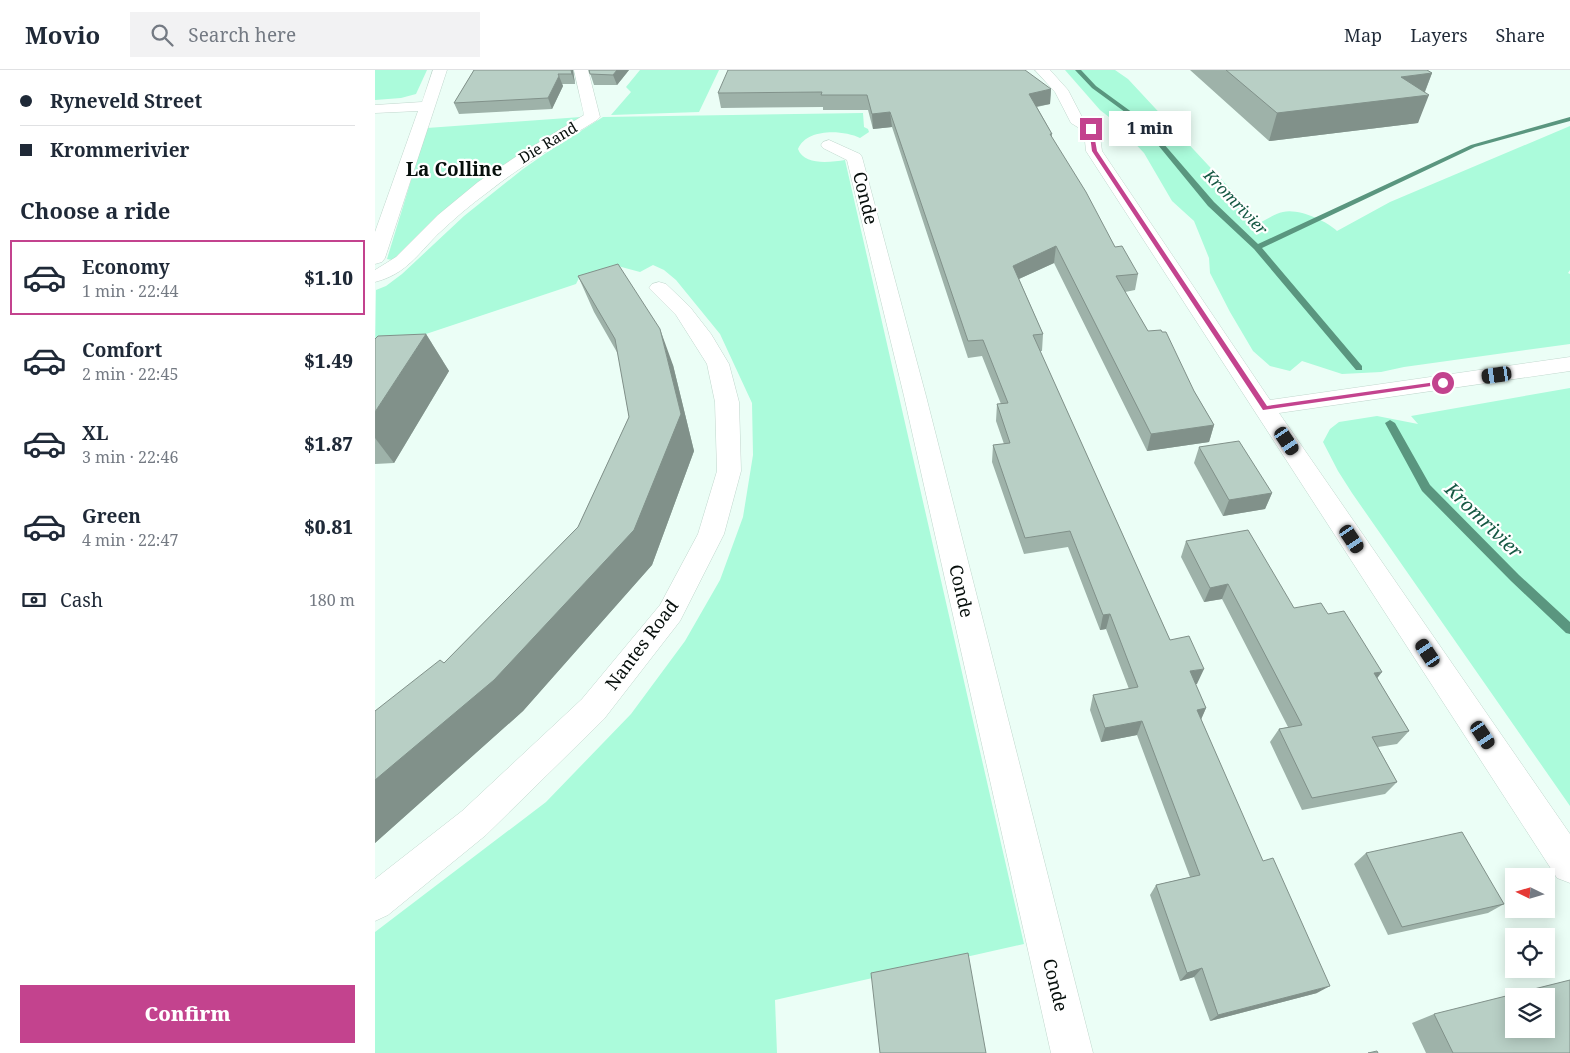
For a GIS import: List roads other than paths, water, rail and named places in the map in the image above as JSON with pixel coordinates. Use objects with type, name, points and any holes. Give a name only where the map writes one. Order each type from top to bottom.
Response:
[{"type":"street","points":[[375,258],[440,70]]},
{"type":"street","name":"Die Rand","points":[[375,276],[385,274],[407,256],[479,188],[510,166],[592,117],[581,70]]},
{"type":"street","points":[[1042,70],[1061,90],[1076,120],[1091,129],[1095,151],[1570,865]]},
{"type":"street","points":[[375,109],[427,106]]},
{"type":"street","name":"Conde","points":[[829,145],[854,156],[917,406],[1072,1053]]},
{"type":"street","name":"Nantes Road","points":[[375,902],[474,823],[593,709],[670,613],[711,534],[729,471],[727,402],[718,364],[700,334],[683,311],[659,288]]},
{"type":"street","points":[[1265,408],[1570,364]]},
{"type":"waterway","name":"Kromrivier","points":[[1078,70],[1094,87],[1142,122],[1211,204],[1257,247]]},
{"type":"waterway","points":[[1257,247],[1473,146],[1570,119]]},
{"type":"waterway","name":"Kromrivier","points":[[1257,247],[1359,368]]},
{"type":"waterway","name":"Kromrivier","points":[[1390,423],[1426,488],[1515,578],[1570,629]]},
{"type":"district","name":"La Colline","points":[[454,169]]}]
